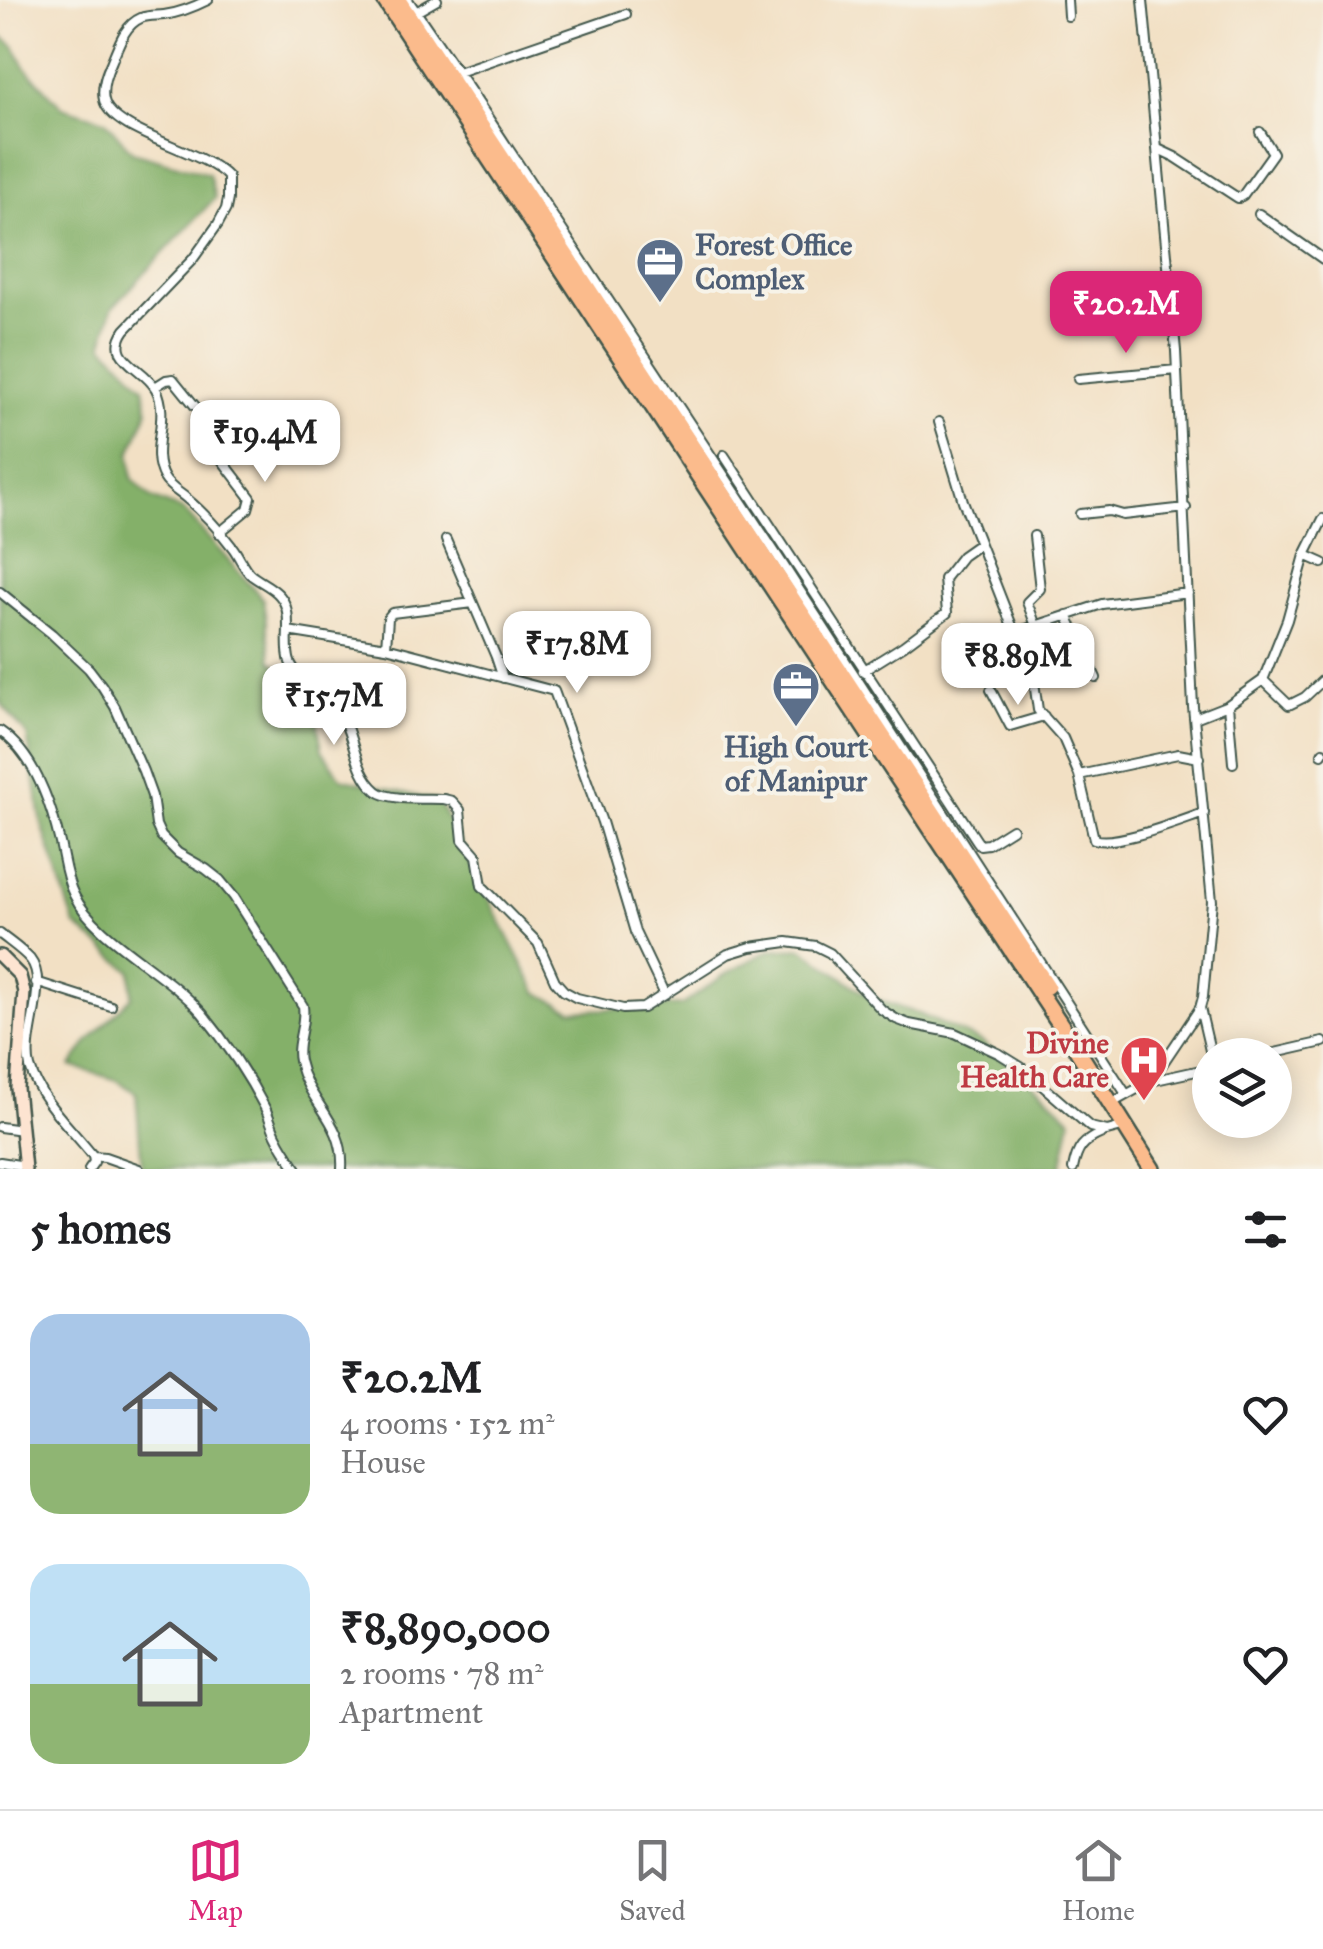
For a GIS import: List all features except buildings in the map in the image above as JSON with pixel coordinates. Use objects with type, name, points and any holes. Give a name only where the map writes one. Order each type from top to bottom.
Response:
[{"type":"highway","points":[[385,0],[1119,1099],[1126,1126],[1152,1169]]},
{"type":"highway","points":[[398,0],[758,545],[1161,1169]]},
{"type":"street","points":[[208,0],[172,14],[143,17],[134,22],[122,38],[104,81],[104,100],[113,114],[162,143],[198,155],[225,173],[229,182],[226,209],[212,232],[193,259],[119,339],[118,348],[154,386],[162,413],[158,448],[163,477],[219,532],[250,574],[284,600],[294,670],[336,706],[373,788],[387,796],[444,799],[456,805],[463,820],[463,840],[479,861],[482,886],[538,943],[559,987],[577,998],[624,1009],[643,1008],[728,954],[788,942],[816,946],[838,961],[882,1010],[896,1019],[955,1032],[985,1046],[1021,1068],[1090,1127],[1106,1131]]},
{"type":"street","points":[[408,0],[855,675],[1119,1099],[1150,1081],[1192,1072]]},
{"type":"street","points":[[416,12],[438,0]]},
{"type":"street","points":[[1067,0],[1068,16]]},
{"type":"street","points":[[1144,0],[1177,370],[1194,718],[1212,901],[1204,997],[1150,1081]]},
{"type":"street","points":[[458,72],[626,14]]},
{"type":"street","points":[[1158,150],[1238,198],[1273,153],[1260,132]]},
{"type":"street","points":[[1259,214],[1323,259]]},
{"type":"street","points":[[1078,379],[1177,370]]},
{"type":"street","points":[[154,386],[174,379],[195,406]]},
{"type":"street","points":[[939,422],[963,501],[1034,682],[1038,710],[1063,738],[1079,774],[1096,842],[1129,837],[1204,814]]},
{"type":"street","points":[[206,426],[222,460],[251,498],[248,509],[219,532]]},
{"type":"street","points":[[724,456],[976,841],[988,844],[1012,829]]},
{"type":"street","points":[[1080,514],[1109,511],[1123,515],[1186,508]]},
{"type":"street","points":[[1194,718],[1228,706],[1262,680],[1287,620],[1306,555],[1322,522]]},
{"type":"street","points":[[1034,536],[1040,589],[1027,602],[1036,626]]},
{"type":"street","points":[[446,540],[503,678]]},
{"type":"street","points":[[855,675],[947,613],[944,579],[962,556],[980,544]]},
{"type":"street","points":[[1306,555],[1323,563]]},
{"type":"street","points":[[0,592],[52,634],[102,686],[143,771],[161,836],[178,854],[220,880],[303,1006],[298,1057],[314,1098],[341,1142],[342,1169]]},
{"type":"street","points":[[1014,633],[1102,604],[1188,593]]},
{"type":"street","points":[[386,646],[388,618],[392,613],[473,604]]},
{"type":"street","points":[[1067,616],[1096,678]]},
{"type":"street","points":[[288,631],[386,646],[550,689],[558,697],[602,822],[628,914],[665,995]]},
{"type":"street","points":[[1262,680],[1289,705],[1323,680]]},
{"type":"street","points":[[991,690],[1010,726],[1044,716]]},
{"type":"street","points":[[1228,706],[1233,763]]},
{"type":"street","points":[[0,731],[24,756],[46,795],[72,891],[83,911],[200,1010],[265,1108],[277,1138],[297,1169]]},
{"type":"street","points":[[1079,774],[1178,754],[1199,758]]},
{"type":"street","points":[[0,934],[31,961],[36,973],[27,1052],[32,1073],[44,1095],[93,1156],[89,1169]]},
{"type":"street","points":[[0,956],[20,976],[24,992],[17,1105],[26,1167],[0,1162]]},
{"type":"street","points":[[36,982],[111,1006]]},
{"type":"street","points":[[1200,1008],[1207,1038]]},
{"type":"street","points":[[1292,1049],[1323,1042]]},
{"type":"street","points":[[1073,1169],[1080,1145],[1086,1140],[1126,1126]]},
{"type":"street","points":[[0,1127],[22,1130]]},
{"type":"street","points":[[93,1156],[138,1169]]},
{"type":"green space","points":[[0,36],[14,46],[25,67],[62,107],[105,120],[132,152],[209,174],[215,198],[112,308],[103,344],[144,387],[148,411],[130,453],[132,478],[151,498],[184,511],[263,599],[271,661],[301,685],[316,713],[322,750],[341,778],[438,801],[537,992],[573,1011],[682,1005],[724,975],[770,950],[802,948],[871,998],[982,1042],[1050,1098],[1071,1119],[1061,1169],[142,1169],[136,1093],[117,1080],[71,1066],[132,996],[131,971],[75,925],[42,825],[27,735],[0,702]]},
{"type":"place","name":"Forest Office Complex","points":[[660,304]]},
{"type":"place","name":"High Court of Manipur","points":[[796,728]]},
{"type":"place","name":"Divine Health Care","points":[[1144,1102]]}]
